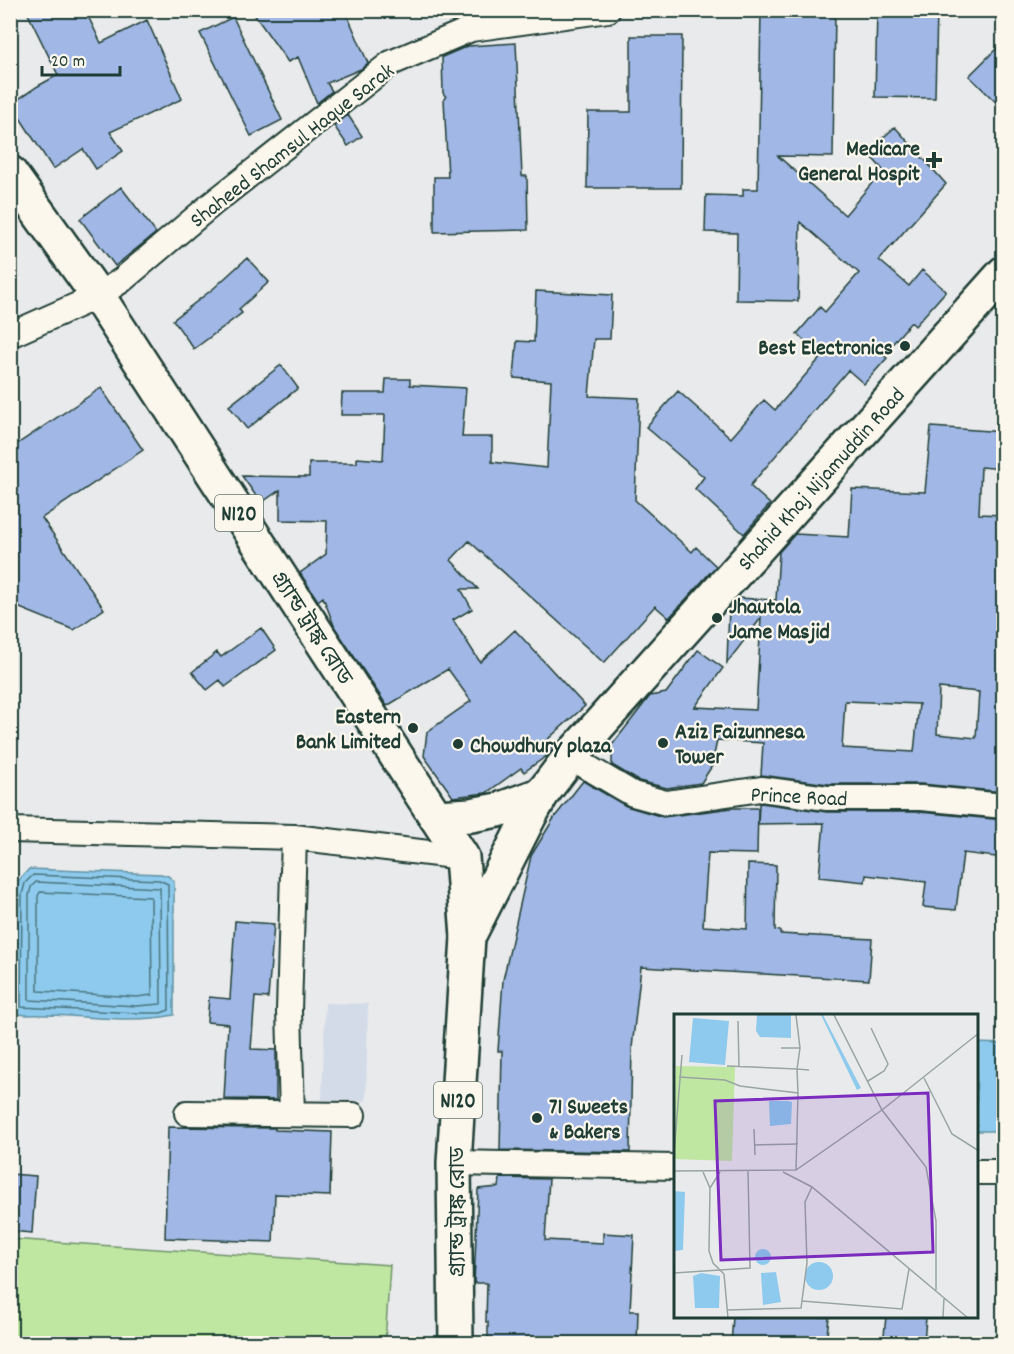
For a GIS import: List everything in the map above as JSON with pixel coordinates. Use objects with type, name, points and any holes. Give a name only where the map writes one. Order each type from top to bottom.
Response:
[{"type":"main road","name":"গ্র্যান্ড ট্রাঙ্ক রোড","points":[[10,173],[98,296],[462,857],[468,937],[454,1163],[458,1343]]},
{"type":"main road","name":"Shahid Khaj Nijamuddin Road","points":[[468,937],[542,794],[570,757],[1004,273]]},
{"type":"main road","points":[[436,817],[471,815],[498,810],[542,794]]},
{"type":"street","name":"Shaheed Shamsul Haque Sarak","points":[[10,334],[98,296],[122,280],[212,204],[392,63],[471,29],[608,10]]},
{"type":"street","name":"Prince Road","points":[[570,757],[633,794],[666,803],[761,789],[826,798],[921,798],[1004,806]]},
{"type":"street","points":[[10,830],[294,837],[462,857]]},
{"type":"street","points":[[292,1114],[289,1011],[294,837]]},
{"type":"street","points":[[187,1113],[352,1115]]},
{"type":"street","points":[[454,1163],[674,1167]]},
{"type":"street","points":[[978,1172],[1004,1172]]},
{"type":"shaded area","points":[[325,1003],[368,1004],[366,1101],[322,1100]]},
{"type":"green space","points":[[10,1239],[390,1265],[385,1343],[11,1343]]},
{"type":"water","points":[[29,869],[161,874],[174,881],[174,1015],[119,1019],[26,1015],[14,1010],[16,895],[19,880]]},
{"type":"water","points":[[978,1043],[1003,1044],[1003,1131],[978,1131]]},
{"type":"building","points":[[26,10],[85,10],[101,43],[147,20],[182,99],[110,132],[123,151],[96,169],[83,149],[53,169],[11,104],[58,75]]},
{"type":"building","points":[[251,10],[345,10],[368,63],[361,69],[327,83],[332,91],[317,103],[298,57],[288,62]]},
{"type":"building","points":[[761,10],[835,10],[833,157],[778,156],[845,215],[883,170],[867,152],[895,127],[946,184],[879,260],[909,286],[922,270],[946,291],[915,326],[911,322],[883,355],[887,358],[864,384],[848,370],[750,486],[770,504],[744,534],[695,489],[704,477],[646,427],[678,391],[731,438],[764,400],[775,410],[822,356],[797,334],[820,307],[825,312],[859,273],[800,222],[798,301],[736,300],[737,233],[705,232],[706,195],[743,196],[743,189],[758,189]]},
{"type":"building","points":[[877,10],[937,10],[935,98],[875,97]]},
{"type":"building","points":[[233,17],[282,120],[251,136],[200,33]]},
{"type":"building","points":[[631,36],[682,36],[681,188],[587,188],[588,112],[631,112]]},
{"type":"building","points":[[1004,41],[1004,110],[969,76]]},
{"type":"building","points":[[516,43],[522,176],[527,176],[528,230],[434,232],[434,177],[448,177],[444,99],[446,97],[443,93],[442,57],[468,46]]},
{"type":"building","points":[[348,115],[362,136],[348,146],[334,126]]},
{"type":"building","points":[[121,187],[156,233],[115,266],[80,219]]},
{"type":"building","points":[[247,258],[269,282],[239,309],[242,313],[194,349],[173,320],[214,288]]},
{"type":"building","points":[[536,291],[612,295],[610,339],[594,339],[589,396],[639,398],[635,500],[692,552],[696,547],[716,566],[669,618],[655,606],[604,663],[469,541],[451,560],[478,589],[461,589],[472,609],[453,620],[480,662],[515,630],[585,706],[547,740],[553,749],[548,755],[524,772],[521,768],[486,793],[453,797],[424,756],[427,732],[471,701],[448,669],[387,706],[335,628],[323,597],[318,601],[300,573],[326,554],[327,521],[280,520],[280,490],[261,503],[242,476],[309,477],[309,463],[357,463],[357,458],[383,460],[385,415],[341,415],[342,393],[385,393],[386,379],[410,379],[410,385],[466,388],[462,437],[492,437],[492,462],[547,468],[551,381],[514,378],[517,341],[534,342]]},
{"type":"building","points":[[281,365],[298,388],[247,429],[229,406]]},
{"type":"building","points":[[101,388],[143,450],[42,518],[104,609],[74,630],[10,604],[10,449]]},
{"type":"building","points":[[931,427],[1004,432],[1004,469],[981,467],[979,514],[1004,515],[1004,792],[921,784],[828,784],[761,775],[763,743],[717,740],[712,766],[701,783],[667,788],[639,781],[612,765],[612,745],[650,696],[666,693],[698,650],[723,668],[695,707],[756,710],[761,618],[727,663],[729,607],[738,598],[776,600],[779,552],[795,534],[849,537],[852,489],[925,492]],"holes":[[[939,688],[979,692],[976,738],[937,734]],[[845,701],[919,704],[914,752],[842,748]]]},
{"type":"building","points":[[261,628],[276,650],[225,687],[220,680],[207,690],[192,672],[217,652],[221,657]]},
{"type":"building","points":[[583,781],[626,806],[663,817],[732,808],[758,808],[757,854],[708,853],[703,926],[747,929],[748,864],[776,865],[775,930],[780,931],[780,934],[872,939],[869,980],[641,967],[632,1048],[630,1152],[500,1150],[502,1051],[498,1051],[503,980],[531,856],[554,818]]},
{"type":"building","points":[[759,804],[827,812],[920,812],[1004,820],[1004,858],[963,853],[956,910],[923,907],[926,882],[866,875],[865,882],[819,877],[824,823],[758,824]]},
{"type":"building","points":[[235,921],[274,924],[268,998],[255,997],[251,1049],[276,1050],[276,1100],[224,1099],[228,1024],[207,1022],[209,997],[230,999]]},
{"type":"building","points":[[168,1127],[275,1128],[275,1130],[332,1132],[330,1196],[275,1194],[273,1242],[165,1238]]},
{"type":"building","points":[[10,1174],[36,1176],[32,1233],[10,1231]]},
{"type":"building","points":[[500,1178],[549,1179],[545,1240],[603,1243],[603,1233],[634,1235],[630,1311],[638,1311],[637,1344],[488,1344],[487,1283],[474,1283],[478,1189],[499,1187]]},
{"type":"building","points":[[733,1318],[829,1318],[826,1344],[731,1344]]},
{"type":"building","points":[[886,1318],[926,1318],[924,1344],[883,1344]]},
{"type":"place","name":"Medicare General Hospit","points":[[934,160]]},
{"type":"place","name":"Best Electronics","points":[[905,346]]},
{"type":"place","name":"Jhautola Jame Masjid","points":[[717,618]]},
{"type":"place","name":"Eastern Bank Limited","points":[[413,728]]},
{"type":"place","name":"Aziz Faizunnesa Tower","points":[[663,743]]},
{"type":"place","name":"Chowdhury plaza","points":[[458,744]]},
{"type":"place","name":"71 Sweets & Bakers","points":[[537,1118]]}]
